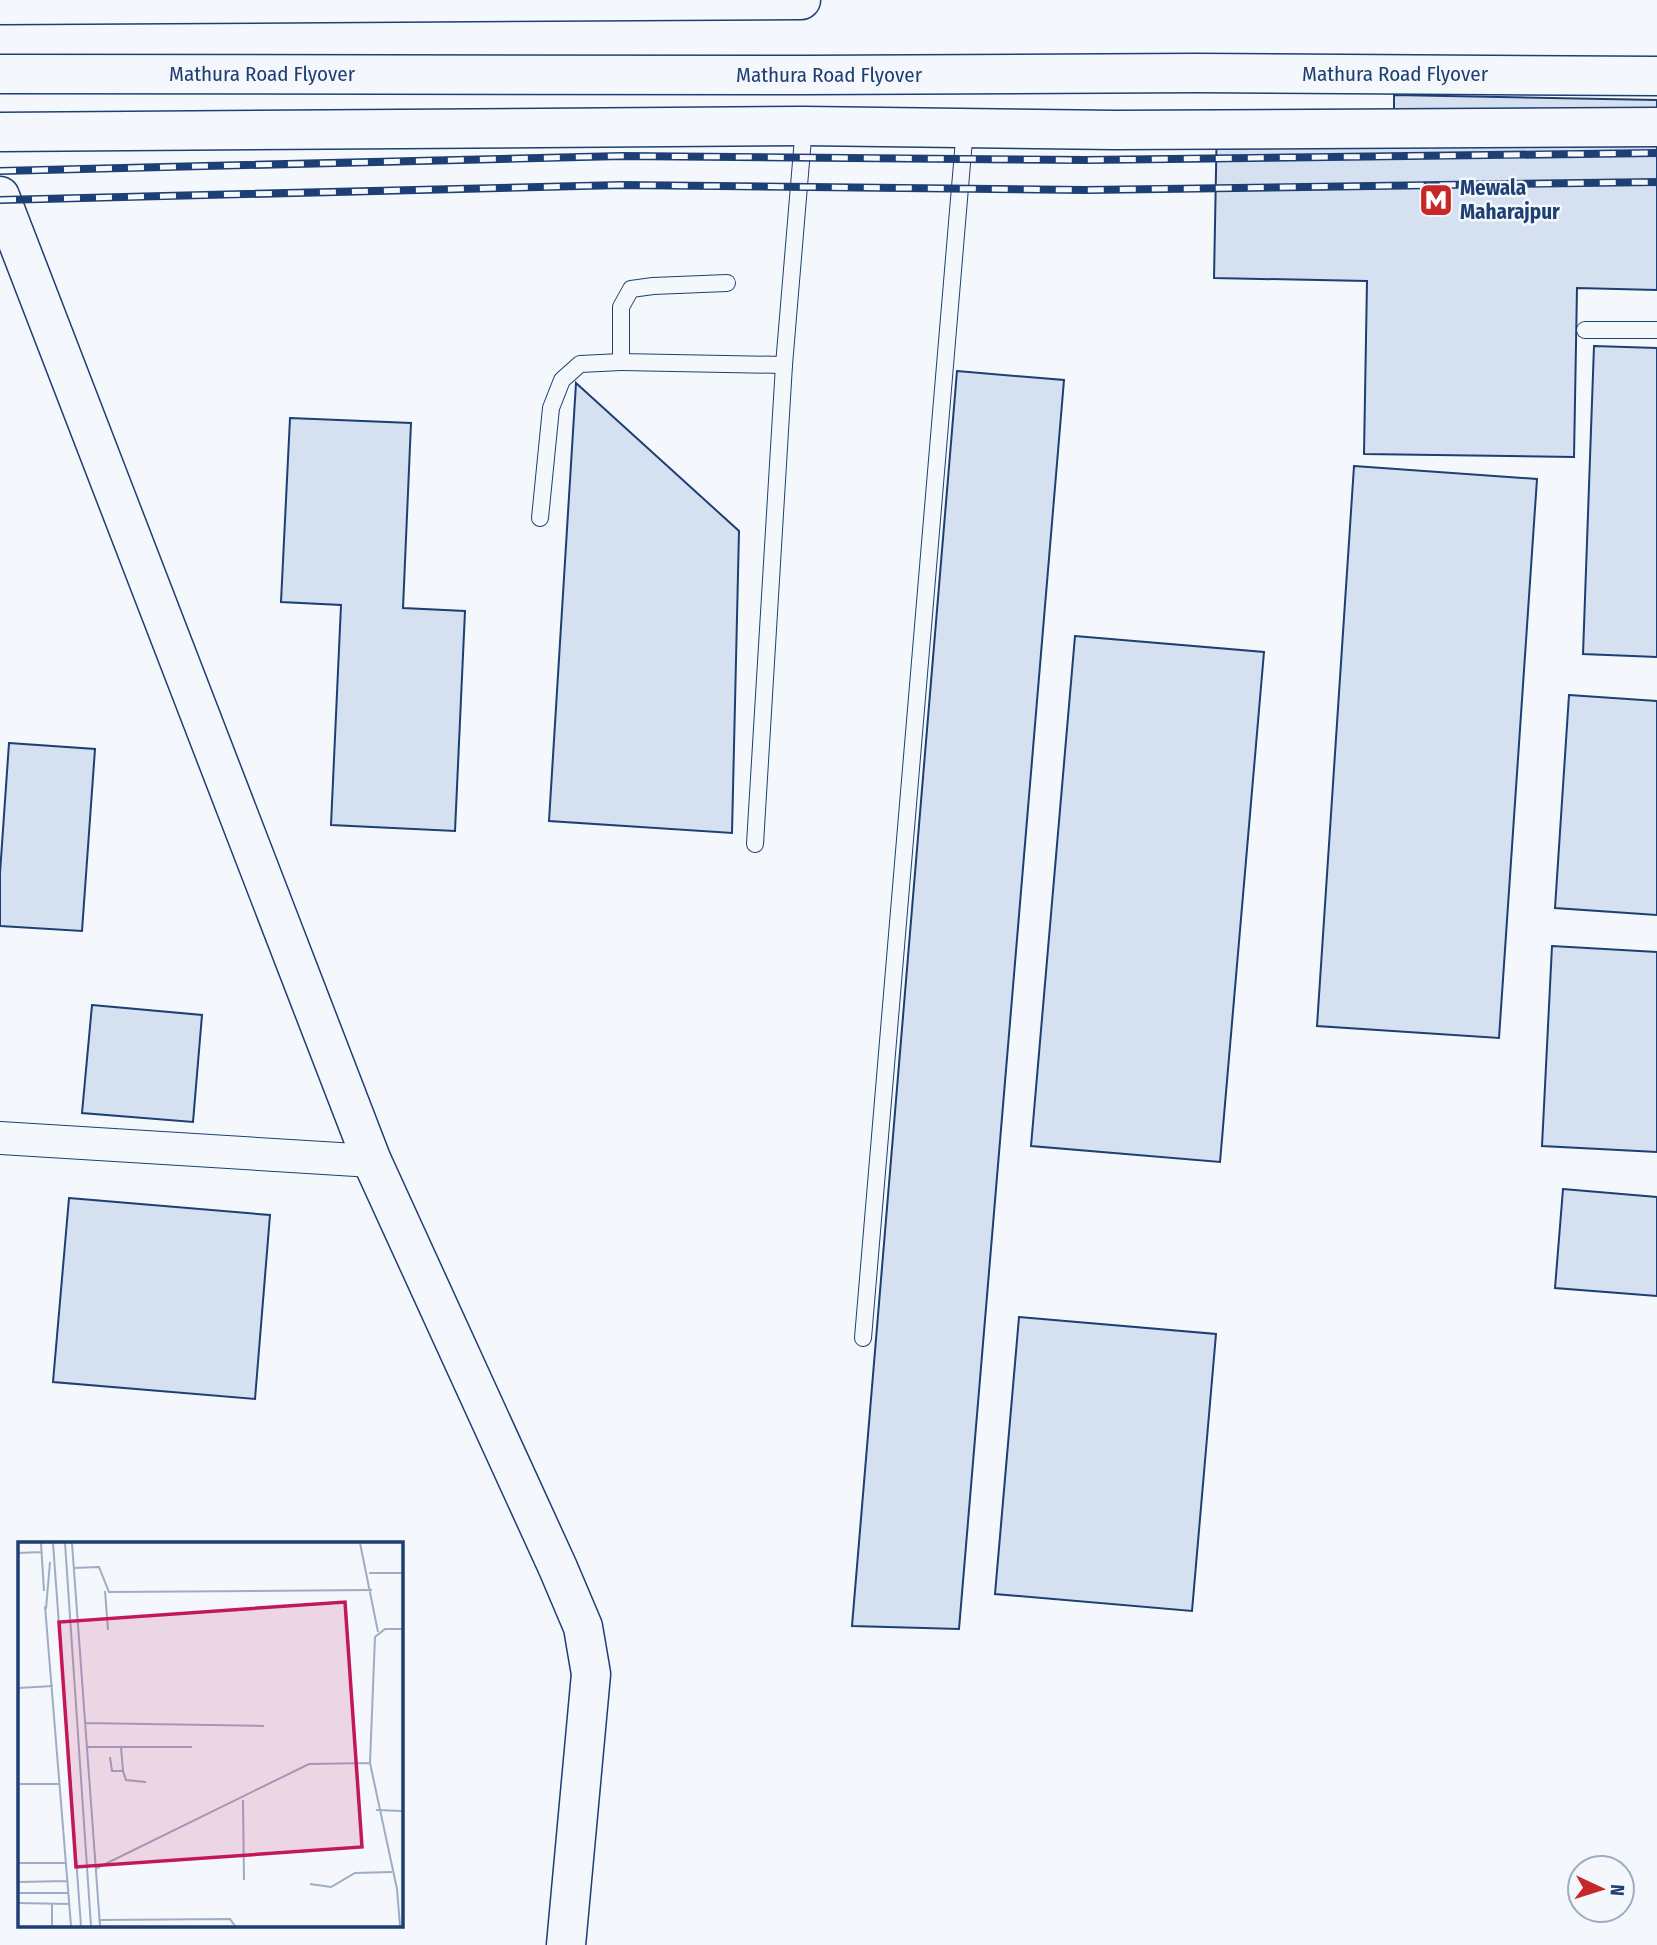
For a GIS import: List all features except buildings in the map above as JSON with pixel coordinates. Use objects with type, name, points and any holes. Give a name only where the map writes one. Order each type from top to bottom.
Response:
[{"type":"main road","points":[[0,5],[801,0]]},
{"type":"main road","name":"Mathura Road Flyover","points":[[0,74],[1196,73],[1657,76]]},
{"type":"main road","points":[[0,132],[804,126],[1115,130],[1657,127]]},
{"type":"main road","points":[[0,196],[372,1161],[583,1627],[591,1674],[566,1945]]},
{"type":"street","points":[[0,1138],[372,1161]]},
{"type":"lane","points":[[755,844],[784,365],[804,126]]},
{"type":"lane","points":[[863,1338],[965,128]]},
{"type":"lane","points":[[621,362],[621,307],[631,289],[727,283]]},
{"type":"lane","points":[[1585,330],[1657,330]]},
{"type":"lane","points":[[540,517],[551,408],[562,380],[580,364],[621,362],[784,365]]},
{"type":"railway","points":[[0,171],[622,156],[1086,160],[1657,153]]},
{"type":"railway","points":[[0,200],[622,185],[1086,190],[1657,182]]},
{"type":"place","name":"Mewala Maharajpur","points":[[1436,200]]}]
